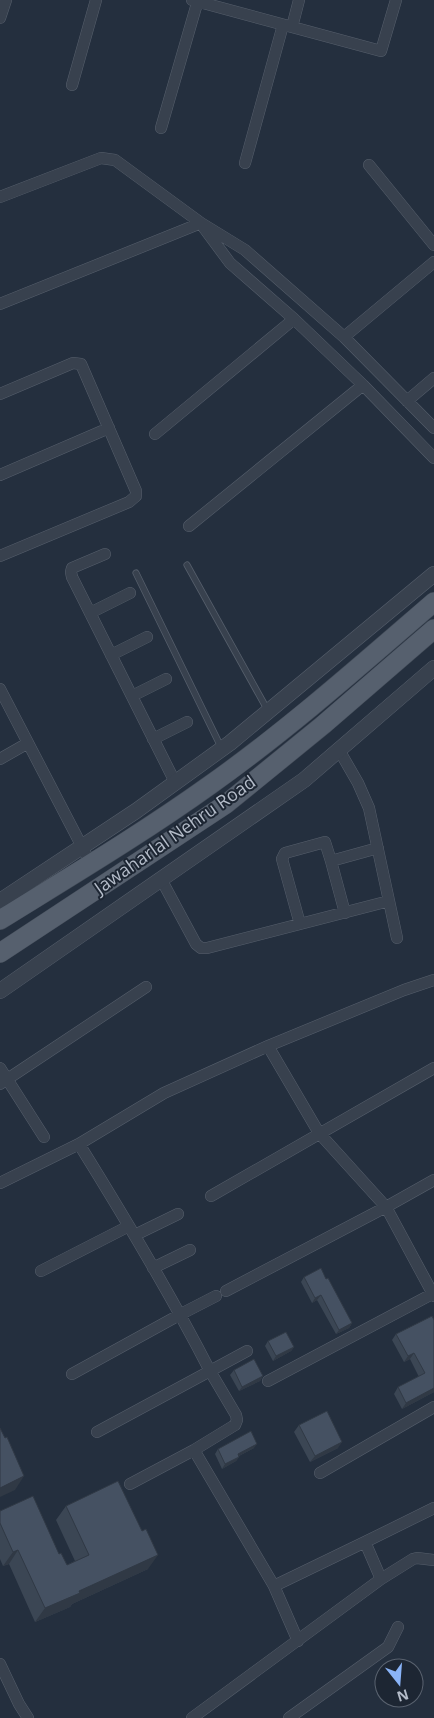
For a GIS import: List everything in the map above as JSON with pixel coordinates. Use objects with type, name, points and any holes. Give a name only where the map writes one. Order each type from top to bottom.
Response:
[{"type":"main road","name":"Jawaharlal Nehru Road","points":[[0,920],[87,855],[162,818],[205,789],[305,713],[434,602]]},
{"type":"main road","name":"Jawaharlal Nehru Road","points":[[0,953],[226,804],[323,724],[434,628]]},
{"type":"street","points":[[0,18],[6,0]]},
{"type":"street","points":[[72,85],[96,0]]},
{"type":"street","points":[[245,163],[288,26],[299,0]]},
{"type":"street","points":[[161,128],[196,1],[382,51],[396,0]]},
{"type":"street","points":[[0,197],[101,158],[115,160],[201,223],[245,250],[344,337],[434,428]]},
{"type":"street","points":[[369,165],[434,245]]},
{"type":"street","points":[[0,304],[201,223]]},
{"type":"street","points":[[201,223],[230,263],[294,319],[363,385],[434,458]]},
{"type":"street","points":[[344,337],[434,262]]},
{"type":"street","points":[[155,434],[294,319]]},
{"type":"street","points":[[0,394],[73,362],[79,362],[136,491],[134,499],[0,556]]},
{"type":"street","points":[[407,401],[434,378]]},
{"type":"street","points":[[189,526],[363,385]]},
{"type":"street","points":[[0,475],[109,428]]},
{"type":"street","points":[[105,554],[72,568],[71,572],[175,782]]},
{"type":"street","points":[[0,901],[87,855],[175,782],[222,749],[434,574]]},
{"type":"street","points":[[90,613],[130,593]]},
{"type":"street","points":[[111,655],[147,637]]},
{"type":"street","points":[[0,991],[304,780],[434,668]]},
{"type":"street","points":[[132,696],[166,679]]},
{"type":"street","points":[[0,689],[87,855]]},
{"type":"street","points":[[153,739],[186,722]]},
{"type":"street","points":[[0,759],[28,743]]},
{"type":"street","points":[[339,750],[358,783],[369,808],[397,938]]},
{"type":"street","points":[[300,924],[282,859],[283,855],[325,842],[345,912]]},
{"type":"street","points":[[331,861],[378,848]]},
{"type":"street","points":[[161,879],[196,944],[201,948],[389,901]]},
{"type":"street","points":[[0,1183],[79,1144],[164,1093],[268,1046],[434,980]]},
{"type":"street","points":[[4,1082],[146,987]]},
{"type":"street","points":[[268,1046],[319,1133],[386,1207],[434,1294],[268,1381]]},
{"type":"street","points":[[0,1068],[4,1082],[44,1137]]},
{"type":"street","points":[[211,1196],[434,1068]]},
{"type":"street","points":[[79,1144],[181,1314],[237,1420],[231,1429],[130,1484]]},
{"type":"street","points":[[72,1374],[434,1180]]},
{"type":"street","points":[[41,1271],[132,1230],[178,1214]]},
{"type":"street","points":[[154,1268],[190,1250]]},
{"type":"street","points":[[97,1432],[247,1351]]},
{"type":"street","points":[[320,1473],[434,1407]]},
{"type":"street","points":[[194,1450],[274,1586],[298,1641]]},
{"type":"street","points":[[274,1586],[434,1508]]},
{"type":"street","points":[[365,1542],[381,1579]]},
{"type":"street","points":[[192,1718],[381,1579],[413,1559],[434,1560]]},
{"type":"street","points":[[289,1718],[388,1647],[398,1627]]},
{"type":"street","points":[[0,1664],[28,1718]]},
{"type":"lane","points":[[187,565],[268,711]]},
{"type":"lane","points":[[136,573],[222,749]]},
{"type":"building","points":[[321,1268],[352,1323],[339,1330],[321,1295],[315,1298],[304,1277]]},
{"type":"building","points":[[432,1316],[434,1320],[434,1388],[406,1403],[398,1387],[425,1373],[414,1353],[408,1356],[396,1334]]},
{"type":"building","points":[[286,1332],[294,1347],[276,1356],[268,1341]]},
{"type":"building","points":[[254,1359],[263,1376],[242,1387],[234,1370]]},
{"type":"building","points":[[327,1411],[342,1442],[315,1456],[299,1425]]},
{"type":"building","points":[[0,1428],[5,1438],[7,1437],[24,1476],[0,1488]]},
{"type":"building","points":[[251,1431],[257,1444],[238,1454],[239,1457],[225,1464],[218,1449]]},
{"type":"building","points":[[118,1481],[142,1531],[146,1529],[158,1555],[45,1608],[18,1550],[13,1552],[0,1523],[0,1511],[33,1496],[59,1554],[61,1553],[67,1565],[89,1555],[66,1506]]}]
